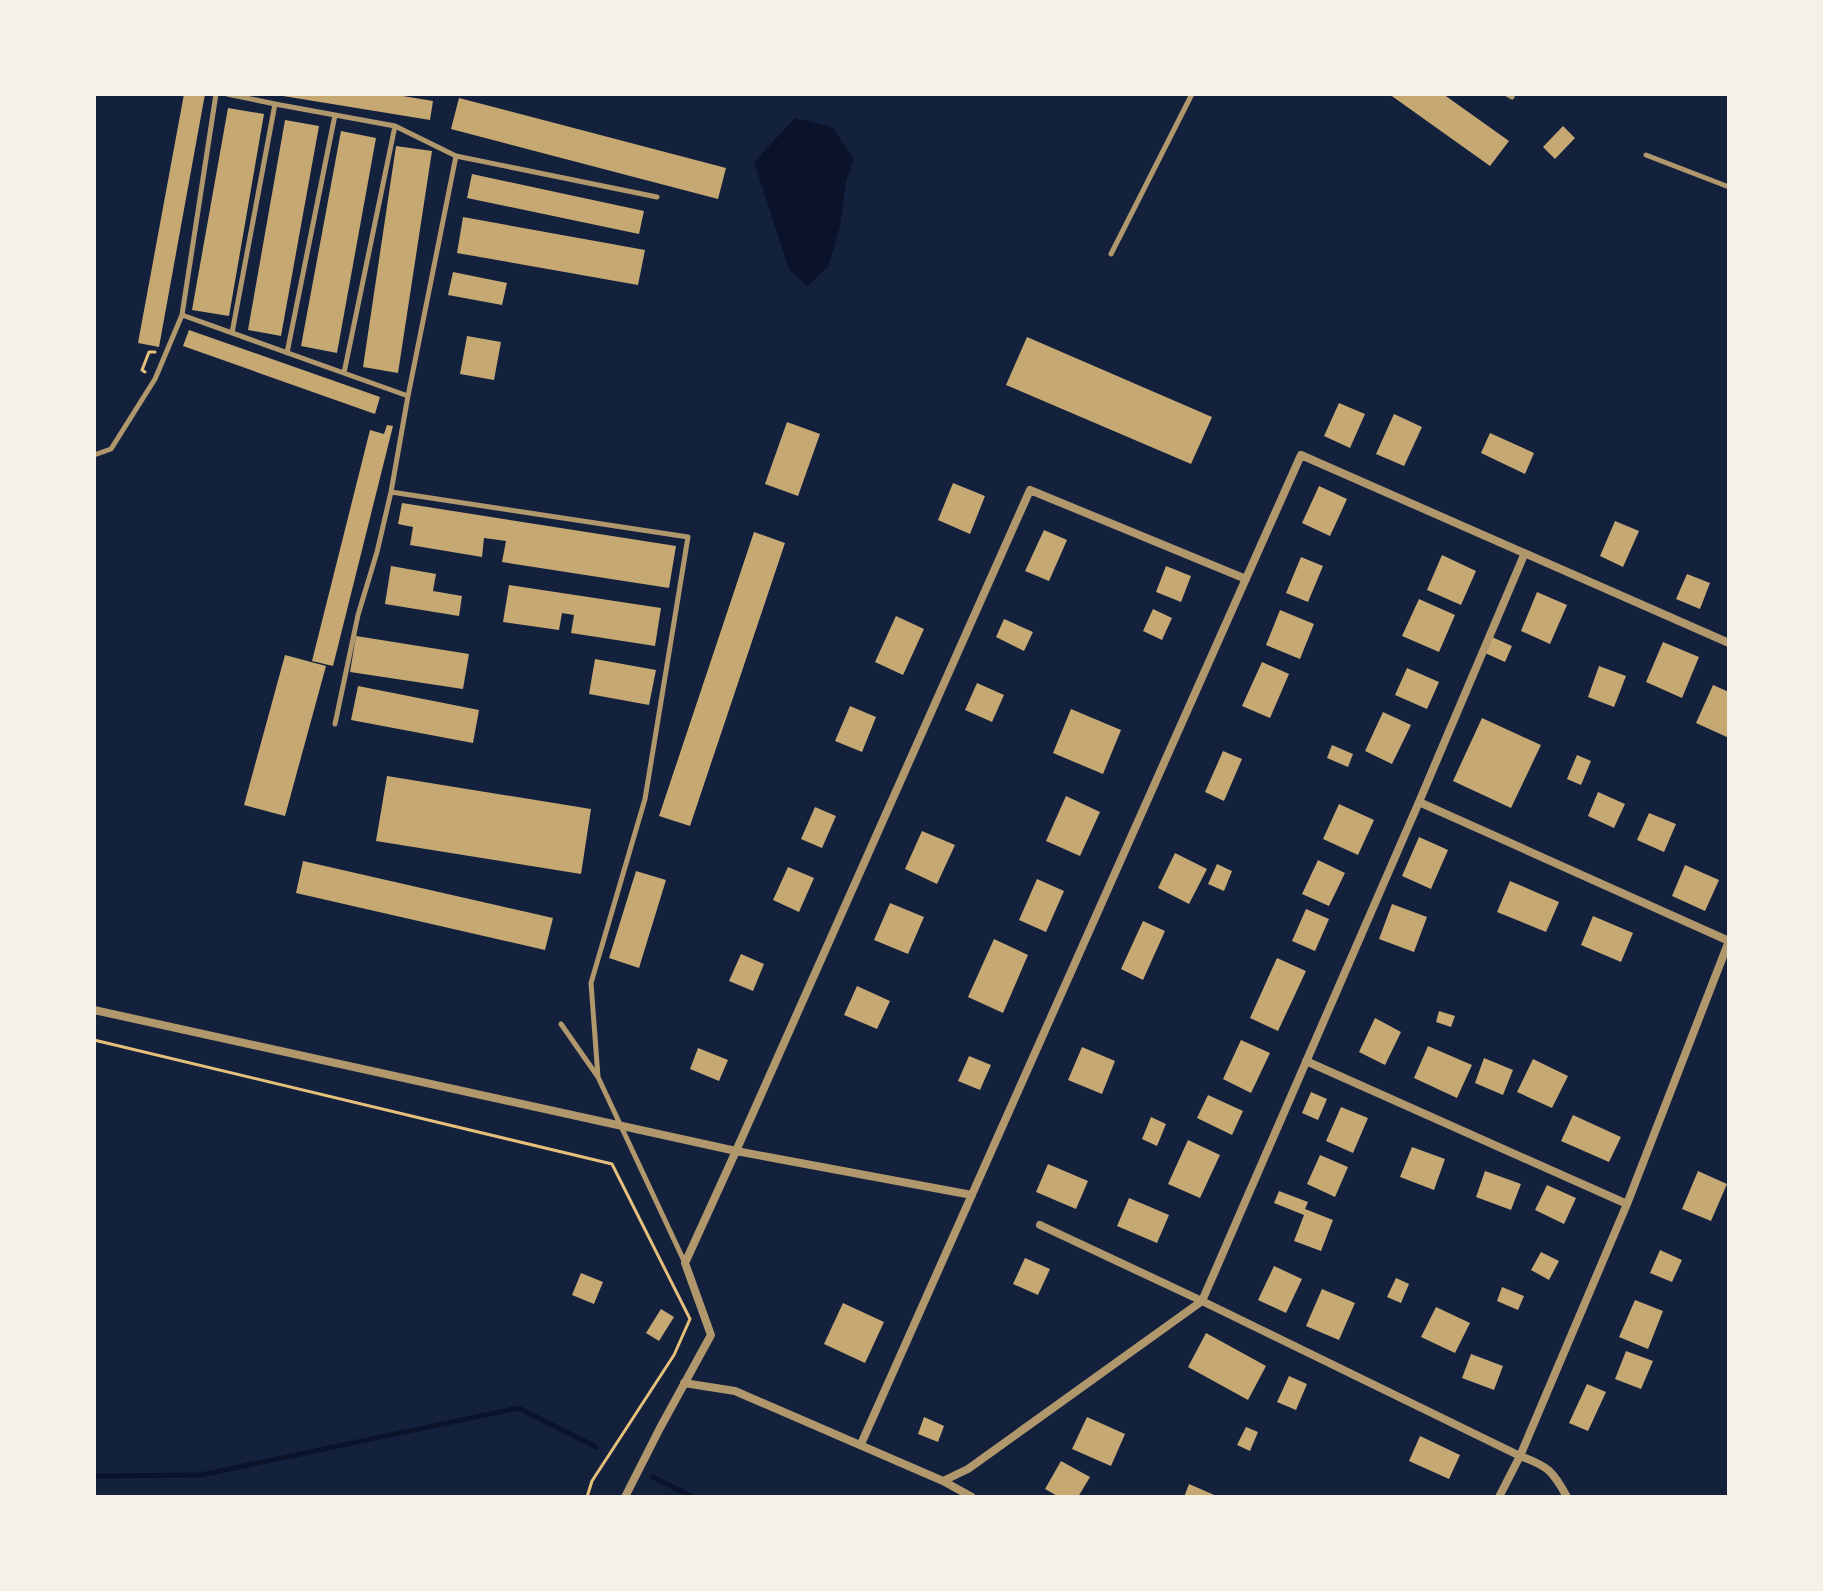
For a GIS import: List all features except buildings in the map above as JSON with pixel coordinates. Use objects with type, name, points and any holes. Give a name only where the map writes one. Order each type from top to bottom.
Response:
[{"type":"street","points":[[861,1444],[1301,455],[1729,643]]},
{"type":"street","points":[[625,1497],[711,1335],[685,1263],[1030,490],[1246,579]]},
{"type":"street","points":[[943,1481],[968,1469],[1202,1301],[1524,555]]},
{"type":"street","points":[[1419,802],[1729,941],[1627,1204],[1520,1456],[1499,1497]]},
{"type":"street","points":[[94,1010],[736,1151],[972,1195]]},
{"type":"street","points":[[1306,1061],[1627,1204]]},
{"type":"street","points":[[1040,1225],[1520,1456],[1543,1464],[1557,1478],[1567,1497]]},
{"type":"street","points":[[684,1383],[735,1391],[861,1444],[972,1497]]},
{"type":"lane","points":[[94,455],[111,449],[155,379],[182,315],[216,94]]},
{"type":"lane","points":[[227,94],[395,126],[456,156],[657,197]]},
{"type":"lane","points":[[1111,254],[1192,94]]},
{"type":"lane","points":[[232,333],[275,104]]},
{"type":"lane","points":[[287,353],[335,115]]},
{"type":"lane","points":[[344,373],[395,126]]},
{"type":"lane","points":[[1646,155],[1729,187]]},
{"type":"lane","points":[[335,724],[358,615],[391,492],[456,156]]},
{"type":"lane","points":[[182,315],[408,396]]},
{"type":"lane","points":[[391,492],[688,537],[645,799],[591,983],[598,1077]]},
{"type":"lane","points":[[561,1024],[598,1077],[685,1263]]},
{"type":"path","points":[[94,1040],[612,1164],[690,1319],[674,1355],[592,1481],[587,1497]]},
{"type":"water","points":[[795,118],[832,127],[854,159],[828,267],[807,286],[789,269],[754,162]]},
{"type":"waterway","points":[[94,1476],[201,1475],[518,1408],[596,1447]]},
{"type":"waterway","points":[[653,1477],[693,1497]]}]
